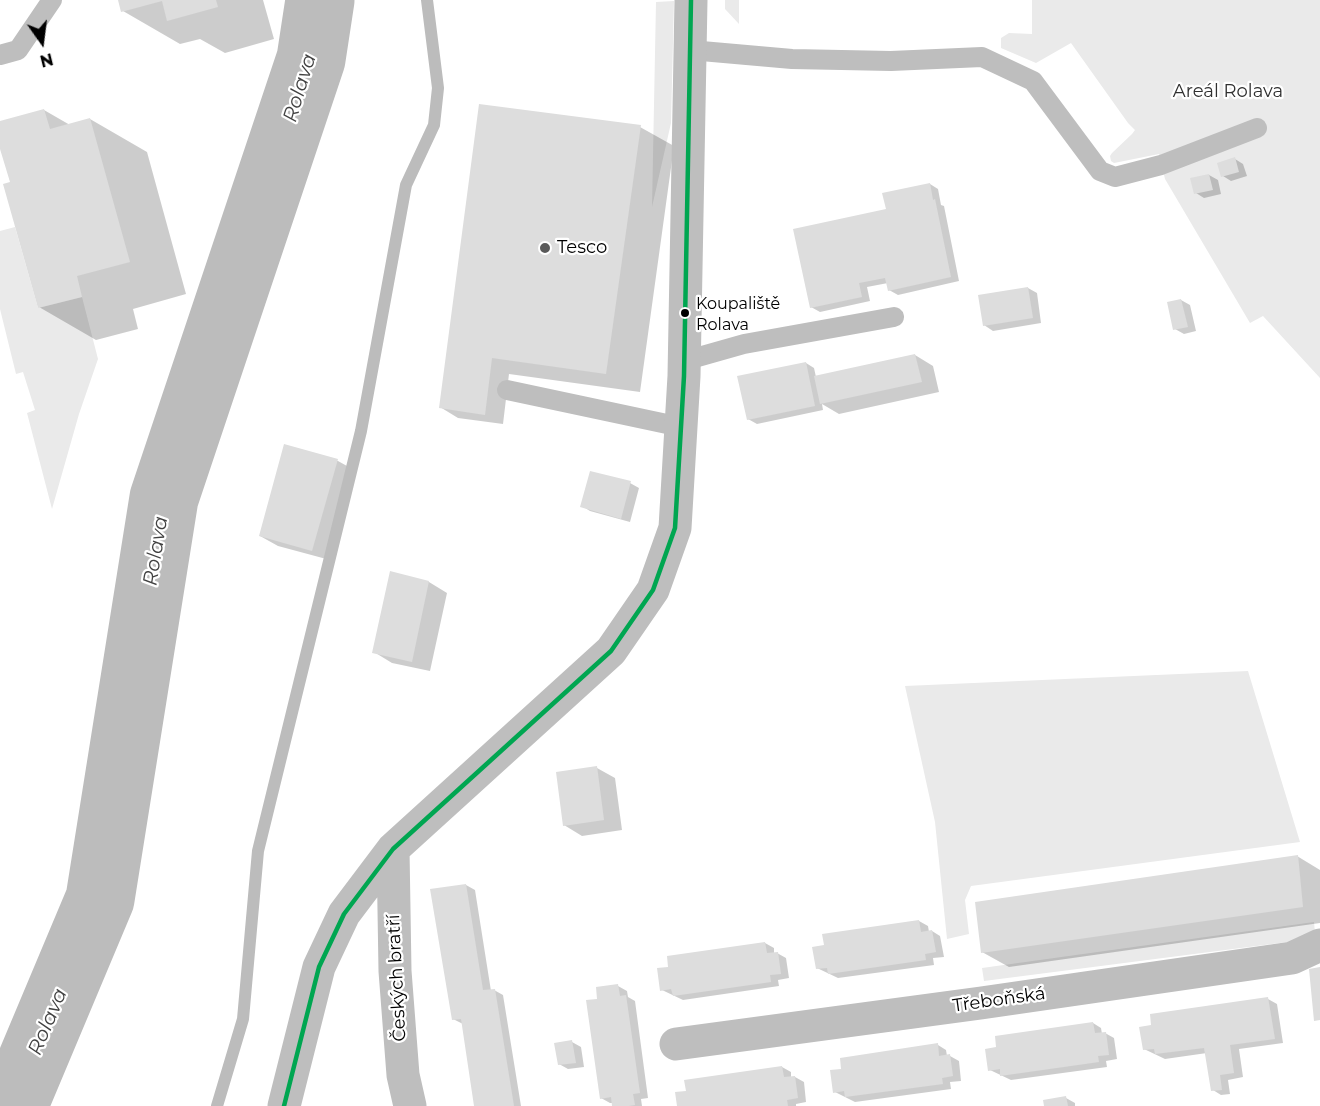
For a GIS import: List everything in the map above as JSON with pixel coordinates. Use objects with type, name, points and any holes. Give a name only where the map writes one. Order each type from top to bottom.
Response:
[{"type":"street","points":[[284,1106],[319,966],[344,914],[393,849],[611,651],[653,590],[675,528],[684,361],[691,0]]},
{"type":"street","name":"Českých bratří","points":[[393,849],[395,971],[403,1075],[411,1106]]},
{"type":"street","name":"Třeboňská","points":[[676,1044],[1293,958],[1320,945]]},
{"type":"lane","points":[[0,55],[18,50],[52,0]]},
{"type":"lane","points":[[690,50],[792,58],[891,62],[982,57],[1033,81],[1100,171],[1115,177],[1161,165],[1257,128]]},
{"type":"lane","points":[[684,361],[744,344],[894,317]]},
{"type":"lane","points":[[507,390],[681,427]]},
{"type":"green space","points":[[725,0],[739,0],[739,24],[725,9]]},
{"type":"green space","name":"Areál Rolava","points":[[1032,0],[1320,0],[1320,378],[1263,316],[1250,323],[1165,179],[1159,154],[1114,163],[1111,161],[1112,153],[1135,130],[1071,43],[1036,63],[1001,48],[1001,38],[1009,33],[1032,34]]},
{"type":"green space","points":[[674,1],[671,123],[652,207],[656,2]]},
{"type":"green space","points":[[15,227],[38,308],[82,297],[98,359],[79,414],[52,509],[27,413],[35,410],[23,372],[16,374],[0,309],[0,231]]},
{"type":"green space","points":[[1248,671],[1300,842],[971,886],[965,900],[969,934],[947,939],[935,822],[905,686]]},
{"type":"green space","points":[[1314,922],[1315,933],[1311,939],[984,981],[982,968]]},
{"type":"building","points":[[118,0],[216,0],[218,7],[167,21],[162,1],[121,12]]},
{"type":"building","points":[[479,104],[641,125],[606,374],[492,358],[485,415],[439,408]]},
{"type":"building","points":[[44,109],[50,129],[90,118],[130,262],[77,276],[82,297],[38,308],[3,184],[10,182],[0,149],[0,121]]},
{"type":"building","points":[[1235,157],[1239,172],[1221,177],[1217,163]]},
{"type":"building","points":[[1209,174],[1213,190],[1194,194],[1190,178]]},
{"type":"building","points":[[930,183],[951,277],[888,291],[885,278],[859,283],[862,297],[810,308],[793,229],[886,209],[882,193]]},
{"type":"building","points":[[1028,287],[1033,318],[983,326],[978,295]]},
{"type":"building","points":[[1181,299],[1188,327],[1173,330],[1167,302]]},
{"type":"building","points":[[915,354],[922,382],[820,404],[814,376]]},
{"type":"building","points":[[806,362],[815,406],[747,420],[737,376]]},
{"type":"building","points":[[284,444],[338,459],[312,551],[259,536]]},
{"type":"building","points":[[590,471],[631,481],[621,519],[580,507]]},
{"type":"building","points":[[390,571],[429,581],[412,662],[372,653]]},
{"type":"building","points":[[597,766],[604,820],[563,826],[556,772]]},
{"type":"building","points":[[1298,855],[1303,907],[981,953],[975,902]]},
{"type":"building","points":[[466,884],[483,990],[495,989],[514,1106],[474,1106],[461,1019],[452,1020],[430,889]]},
{"type":"building","points":[[919,920],[921,932],[932,930],[936,952],[925,954],[926,960],[828,974],[827,968],[816,969],[812,947],[824,945],[822,934]]},
{"type":"building","points":[[765,942],[767,953],[778,952],[781,974],[770,975],[771,982],[673,996],[671,989],[660,991],[657,968],[668,967],[667,956]]},
{"type":"building","points":[[1320,967],[1320,1020],[1314,1021],[1309,969]]},
{"type":"building","points":[[618,984],[620,996],[626,995],[640,1093],[633,1094],[635,1105],[629,1106],[612,1106],[611,1097],[600,1099],[586,1000],[597,999],[596,987]]},
{"type":"building","points":[[1268,997],[1275,1039],[1230,1045],[1234,1073],[1220,1075],[1222,1090],[1211,1091],[1204,1048],[1155,1054],[1154,1049],[1143,1050],[1139,1027],[1151,1025],[1150,1014]]},
{"type":"building","points":[[1093,1022],[1095,1033],[1106,1032],[1109,1055],[1098,1056],[1099,1062],[1000,1076],[1000,1069],[988,1071],[985,1049],[996,1047],[995,1036]]},
{"type":"building","points":[[572,1040],[576,1063],[558,1065],[554,1043]]},
{"type":"building","points":[[938,1043],[939,1056],[950,1054],[953,1076],[942,1078],[943,1084],[845,1097],[844,1091],[833,1093],[830,1070],[841,1069],[840,1058]]},
{"type":"building","points":[[782,1066],[784,1077],[795,1076],[798,1098],[787,1100],[788,1106],[677,1106],[675,1092],[686,1091],[684,1080]]},
{"type":"building","points":[[1066,1096],[1068,1106],[1044,1106],[1043,1100]]},
{"type":"waterway","name":"Rolava","points":[[13,1106],[100,899],[164,498],[311,59],[320,0]]},
{"type":"waterway","points":[[217,1106],[243,1019],[258,851],[361,431],[406,185],[434,125],[438,88],[427,0]]},
{"type":"transit line","points":[[284,1106],[319,967],[344,914],[393,849],[611,651],[653,590],[675,528],[684,376],[691,0]]},
{"type":"place","name":"Tesco","points":[[545,248]]},
{"type":"place","name":"Koupaliště Rolava","points":[[685,313]]}]
